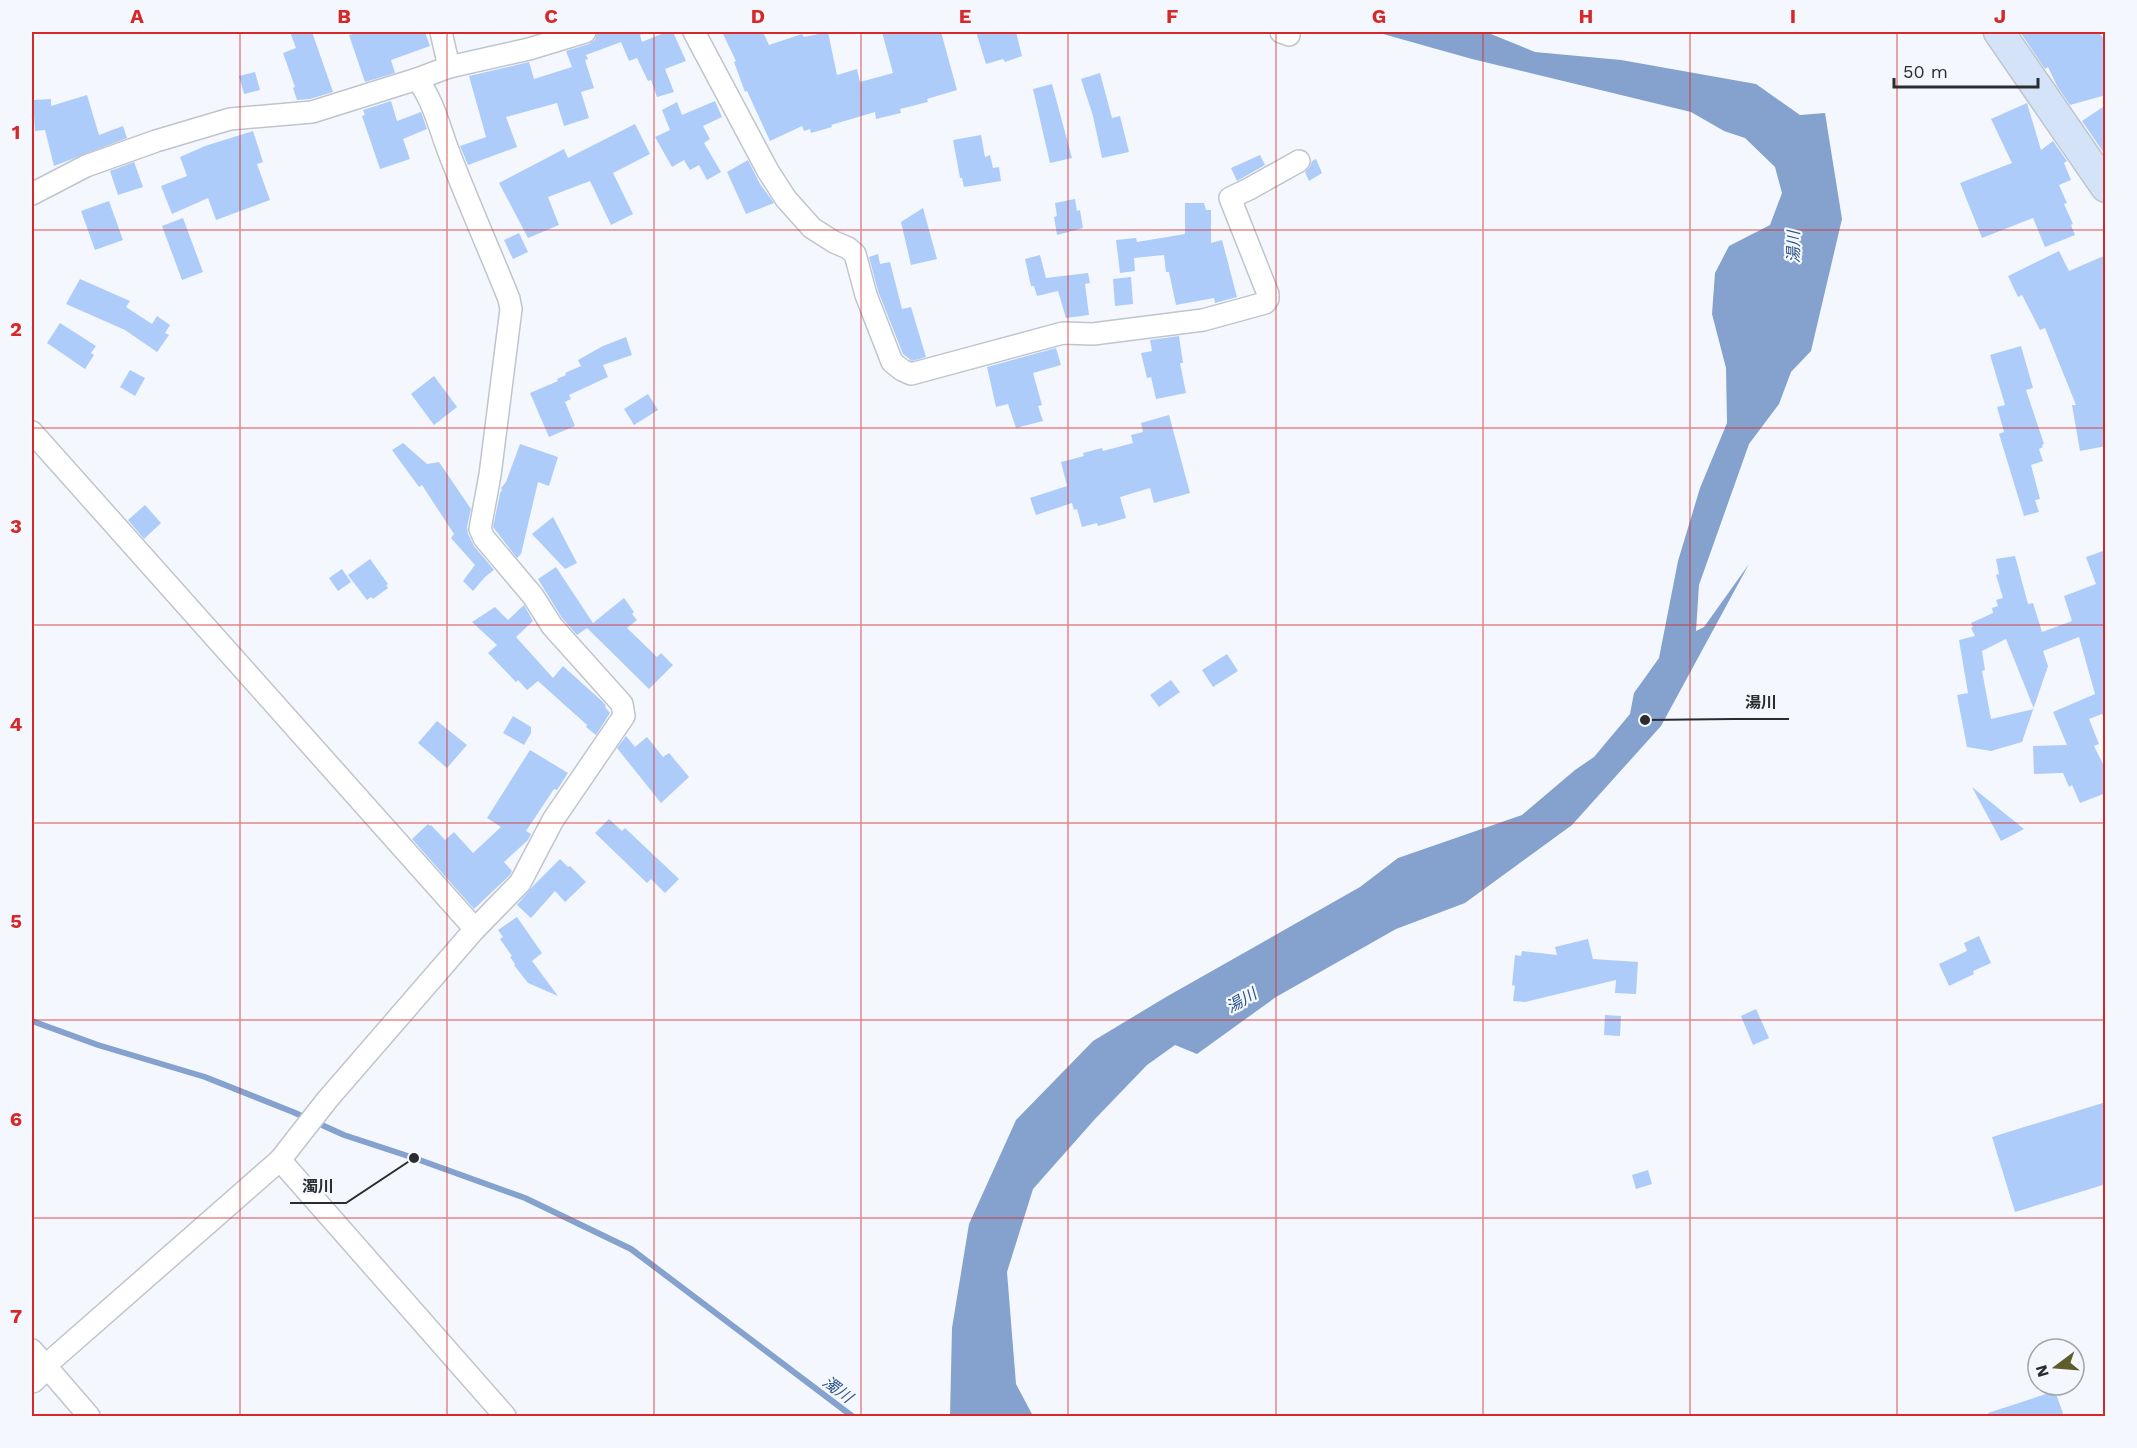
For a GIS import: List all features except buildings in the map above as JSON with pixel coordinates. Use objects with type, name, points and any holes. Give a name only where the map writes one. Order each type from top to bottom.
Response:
[{"type":"main road","points":[[1999,32],[2106,187]]},
{"type":"street","points":[[441,32],[449,67]]},
{"type":"street","points":[[32,194],[86,166],[166,137],[230,119],[312,112],[449,67],[530,49],[585,32]]},
{"type":"street","points":[[694,32],[768,171],[786,199],[812,228],[855,254],[866,295],[892,362],[911,374],[1063,333],[1093,334],[1203,320],[1265,303],[1268,294],[1230,198],[1299,161]]},
{"type":"street","points":[[89,1416],[35,1367],[280,1160],[327,1100],[475,929],[520,883],[553,820],[624,716],[622,704],[552,626],[533,596],[484,538],[480,530],[490,476],[512,309],[448,151],[435,112],[417,79]]},
{"type":"street","points":[[32,432],[475,929]]},
{"type":"street","points":[[280,1160],[505,1416]]},
{"type":"water","name":"湯川","points":[[1376,32],[1486,32],[1535,52],[1621,60],[1756,84],[1800,115],[1825,113],[1842,219],[1811,351],[1791,372],[1779,404],[1749,444],[1699,585],[1696,631],[1704,627],[1749,564],[1661,726],[1572,825],[1465,903],[1396,929],[1276,997],[1197,1054],[1175,1045],[1147,1065],[1095,1119],[1033,1189],[1007,1272],[1016,1384],[1033,1416],[950,1416],[952,1328],[969,1224],[1016,1120],[1093,1041],[1360,887],[1398,858],[1522,815],[1594,757],[1630,714],[1634,693],[1659,658],[1678,561],[1700,488],[1727,423],[1726,368],[1712,314],[1715,273],[1729,246],[1770,225],[1782,193],[1775,167],[1745,138],[1724,131],[1691,112],[1472,59]]},
{"type":"waterway","name":"濁川","points":[[32,1021],[98,1045],[205,1077],[344,1135],[525,1198],[631,1249],[852,1416]]},
{"type":"place","name":"湯川","points":[[1645,720]]},
{"type":"place","name":"濁川","points":[[414,1158]]}]
